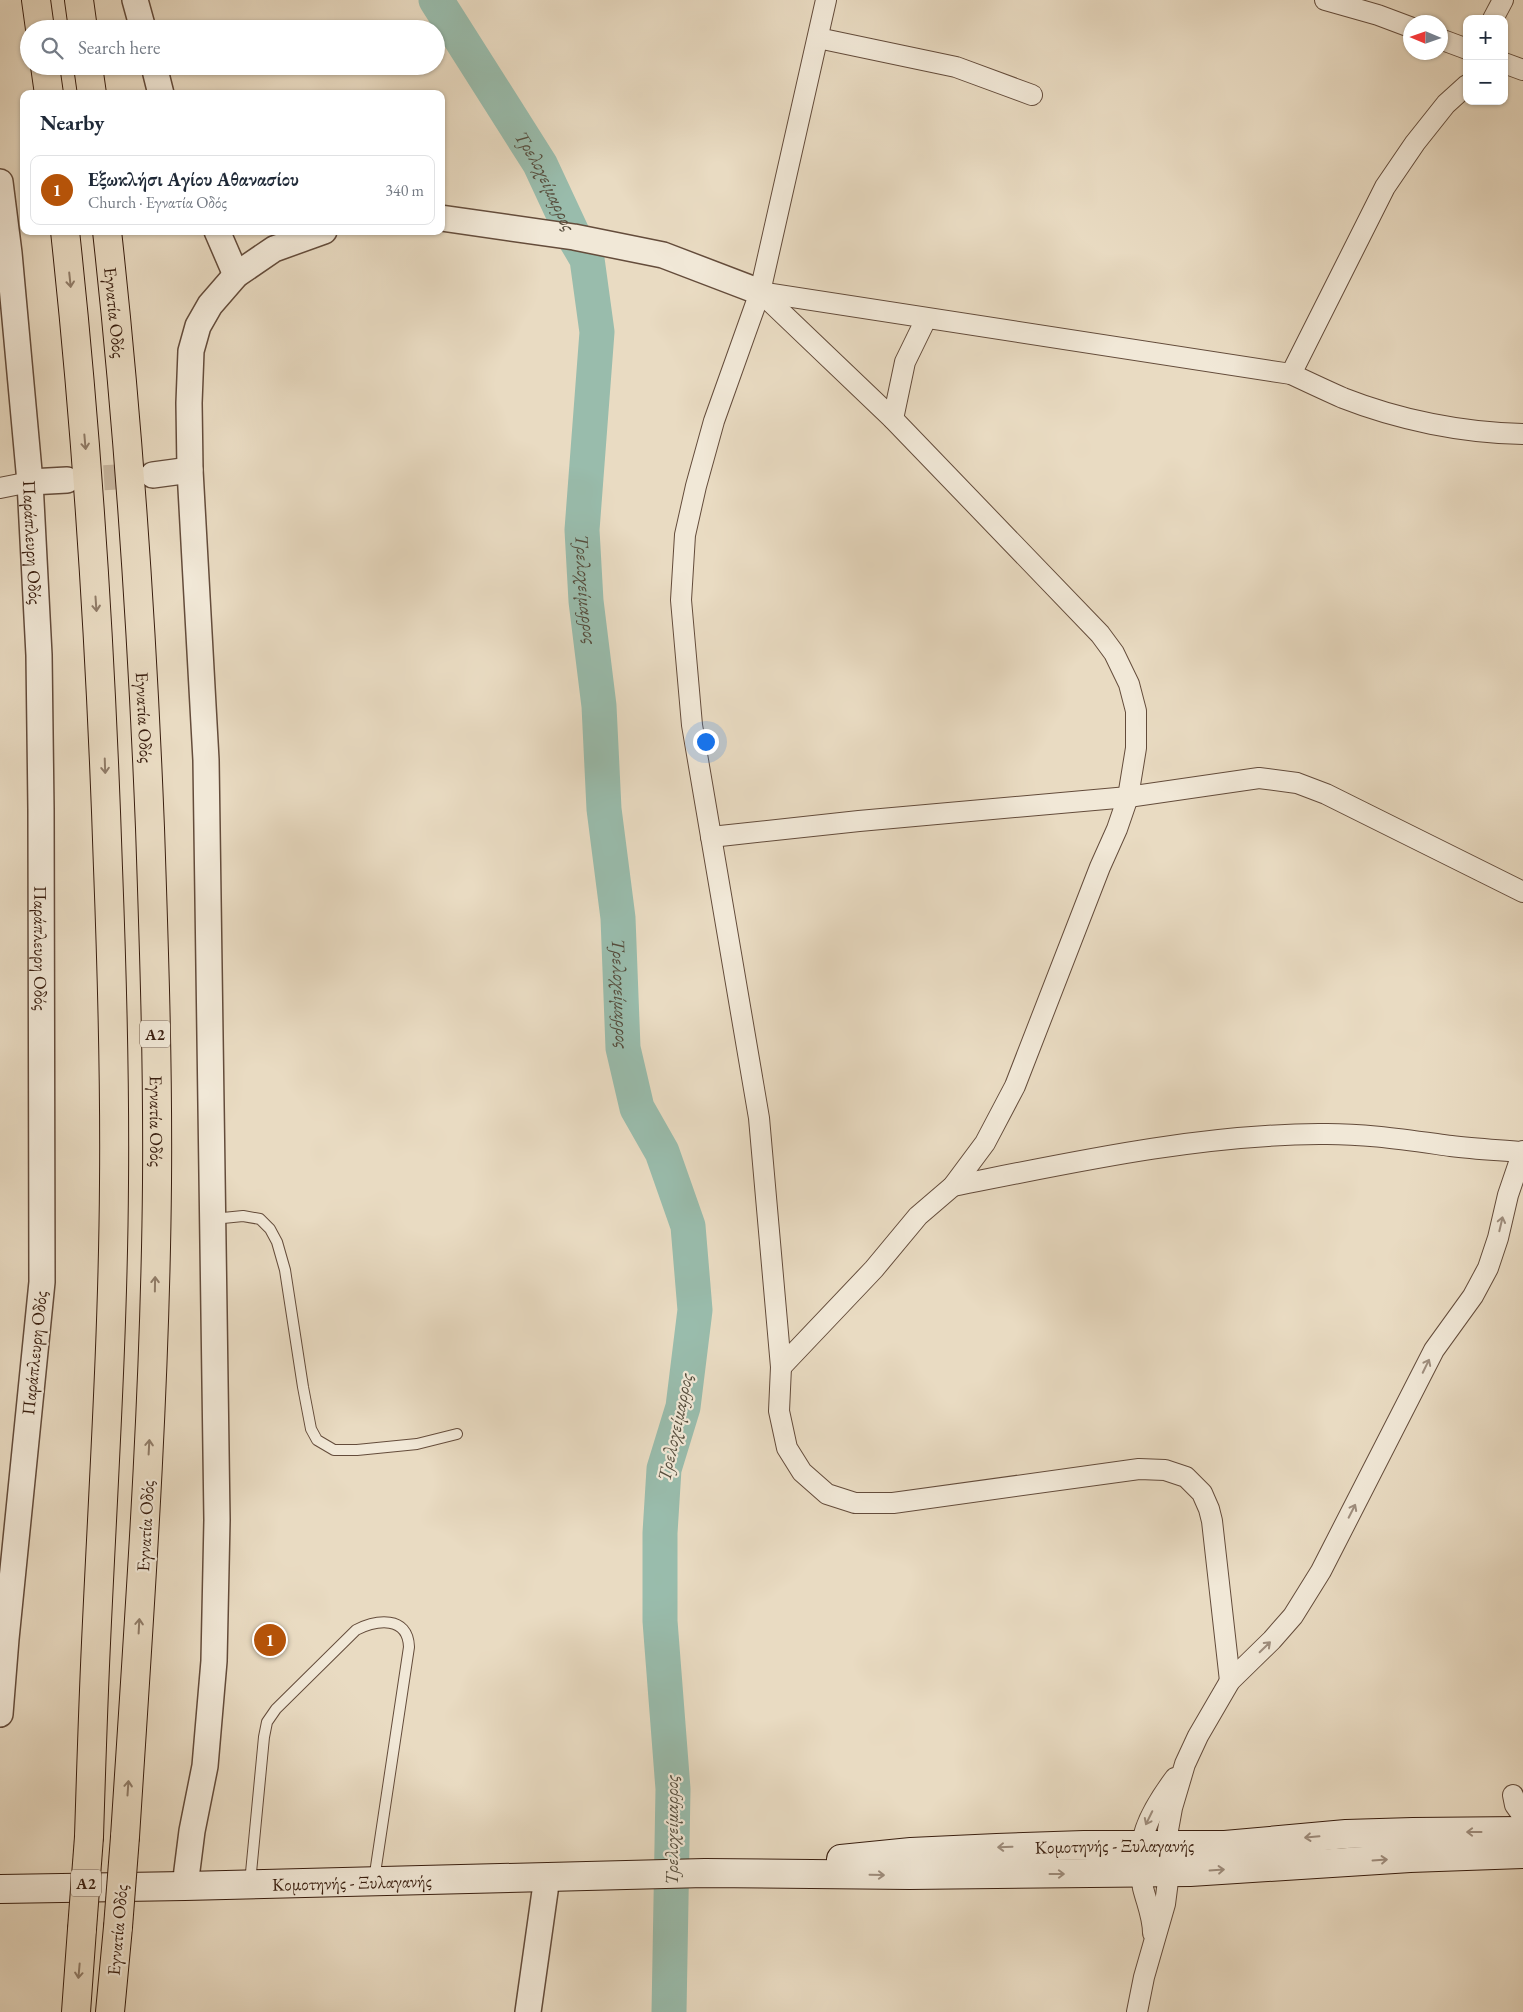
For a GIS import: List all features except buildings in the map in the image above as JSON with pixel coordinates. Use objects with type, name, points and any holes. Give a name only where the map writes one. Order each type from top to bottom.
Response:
[{"type":"highway","points":[[36,0],[39,20]]},
{"type":"highway","points":[[79,0],[82,20]]},
{"type":"highway","points":[[46,75],[48,90]]},
{"type":"highway","points":[[89,75],[91,90]]},
{"type":"highway","name":"Εγνατία Οδός","points":[[65,235],[91,519],[104,731],[111,960],[114,1183],[110,1396],[96,1645],[89,1837],[76,2012]]},
{"type":"highway","name":"Εγνατία Οδός","points":[[108,235],[132,497],[146,726],[155,957],[157,1183],[152,1399],[125,1837],[110,2012]]},
{"type":"main road","name":"Κομοτηνής - Ξυλαγανής","points":[[705,1873],[911,1852],[1084,1845],[1224,1845],[1346,1834],[1523,1832]]},
{"type":"main road","name":"Κομοτηνής - Ξυλαγανής","points":[[0,1889],[705,1873],[910,1875],[1141,1873],[1410,1858],[1523,1854]]},
{"type":"street","points":[[136,0],[141,20]]},
{"type":"street","points":[[826,0],[760,292],[714,421],[684,535],[681,600],[691,715],[710,837],[759,1118],[781,1367],[779,1411],[787,1448],[802,1472],[827,1494],[855,1503],[893,1503],[1139,1469],[1165,1470],[1186,1477],[1202,1493],[1212,1520],[1230,1680]]},
{"type":"street","points":[[1325,0],[1403,24]]},
{"type":"street","points":[[1495,15],[1503,0]]},
{"type":"street","points":[[818,38],[956,67],[1032,95]]},
{"type":"street","points":[[1448,42],[1463,48]]},
{"type":"street","points":[[1508,64],[1523,70]]},
{"type":"street","points":[[156,75],[160,90]]},
{"type":"street","points":[[1290,374],[1385,187],[1415,143],[1446,104],[1463,89]]},
{"type":"street","name":"Παράπλευρη Οδός","points":[[0,182],[9,253],[30,482],[39,655],[41,753],[42,1282],[1,1679],[0,1714]]},
{"type":"street","points":[[445,219],[574,237],[663,254],[760,292],[1290,374],[1344,398],[1401,417],[1501,434],[1523,434]]},
{"type":"street","points":[[219,235],[236,275]]},
{"type":"street","points":[[185,1886],[192,1830],[205,1766],[214,1661],[218,1520],[206,760],[190,470],[189,403],[191,350],[198,326],[210,305],[236,275],[274,249],[313,235]]},
{"type":"street","points":[[760,292],[893,419],[1100,634],[1114,653],[1129,684],[1136,711],[1136,748],[1128,797],[1118,829],[1100,867],[1015,1086],[985,1142],[953,1186],[918,1216],[874,1269],[781,1367]]},
{"type":"street","points":[[893,419],[905,362],[926,319]]},
{"type":"street","points":[[152,474],[190,470]]},
{"type":"street","points":[[0,488],[30,482],[67,480]]},
{"type":"street","points":[[710,837],[783,831],[859,821],[1128,797],[1260,778],[1297,783],[1326,794],[1523,892]]},
{"type":"street","points":[[953,1186],[1108,1156],[1228,1139],[1320,1134],[1401,1138],[1452,1146],[1522,1152],[1510,1187],[1488,1268],[1473,1296],[1434,1350],[1310,1591],[1293,1616],[1272,1640],[1230,1680],[1198,1736],[1185,1764],[1172,1808],[1168,1846],[1169,1872],[1165,1904],[1153,1942],[1137,2012]]},
{"type":"street","points":[[1153,1942],[1153,1926],[1141,1873],[1141,1846],[1144,1829],[1151,1814],[1185,1764]]},
{"type":"street","points":[[1513,1794],[1515,1805],[1520,1812],[1523,1812]]},
{"type":"street","points":[[528,2012],[547,1877]]},
{"type":"lane","points":[[212,1219],[243,1216],[260,1219],[270,1229],[277,1242],[284,1270],[311,1429],[317,1440],[334,1450],[357,1450],[417,1444],[457,1434]]},
{"type":"lane","points":[[250,1884],[264,1737],[268,1722],[282,1703],[356,1630],[368,1624],[384,1621],[399,1626],[404,1630],[408,1635],[409,1647],[373,1881]]},
{"type":"waterway","name":"Τρελοχείμαρρος","points":[[436,0],[540,164],[574,237],[587,259],[597,332],[582,530],[586,601],[599,706],[604,809],[618,918],[623,1048],[637,1108],[662,1152],[688,1226],[695,1310],[683,1407],[664,1469],[660,1533],[660,1621],[673,1789],[669,2012]]},
{"type":"tunnel","points":[[67,480],[149,475]]},
{"type":"place","name":"Εξωκλήσι Αγίου Αθανασίου","points":[[270,1640]]}]
